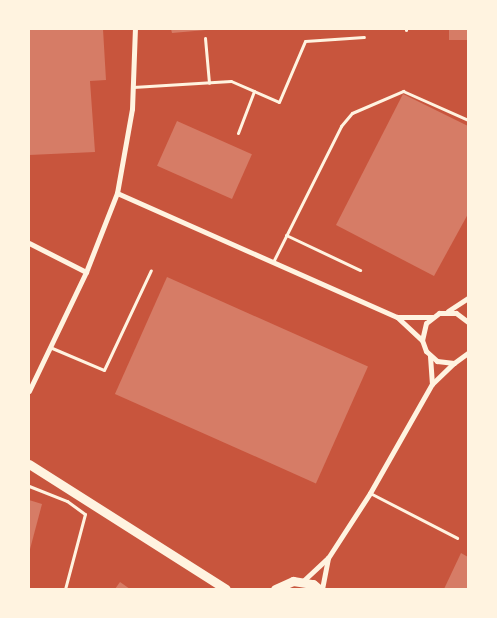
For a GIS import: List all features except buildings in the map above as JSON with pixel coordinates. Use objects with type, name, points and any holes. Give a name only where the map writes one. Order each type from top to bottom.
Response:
[{"type":"main road","points":[[29,464],[227,589]]},
{"type":"main road","points":[[275,589],[293,581],[303,581],[320,589]]},
{"type":"street","points":[[29,391],[52,348],[86,272],[117,193],[123,168],[133,87],[135,29]]},
{"type":"street","points":[[117,193],[398,317],[422,340],[430,356],[432,384]]},
{"type":"street","points":[[29,243],[86,272]]},
{"type":"street","points":[[398,317],[432,317],[447,312],[468,298]]},
{"type":"street","points":[[447,312],[456,313],[468,322]]},
{"type":"street","points":[[422,340],[423,331],[432,317]]},
{"type":"street","points":[[303,581],[328,558],[370,493],[432,384],[454,363],[468,354]]},
{"type":"street","points":[[430,356],[445,363],[454,363]]},
{"type":"street","points":[[320,589],[328,558]]},
{"type":"lane","points":[[133,87],[231,81],[279,102],[305,41],[364,37]]},
{"type":"lane","points":[[205,38],[209,83]]},
{"type":"lane","points":[[238,132],[254,91]]},
{"type":"lane","points":[[273,262],[341,126],[352,113],[403,91],[468,120]]},
{"type":"lane","points":[[286,235],[360,270]]},
{"type":"lane","points":[[52,348],[104,370],[151,270]]},
{"type":"lane","points":[[29,486],[67,501],[85,514],[65,589]]},
{"type":"lane","points":[[370,493],[457,538]]}]
